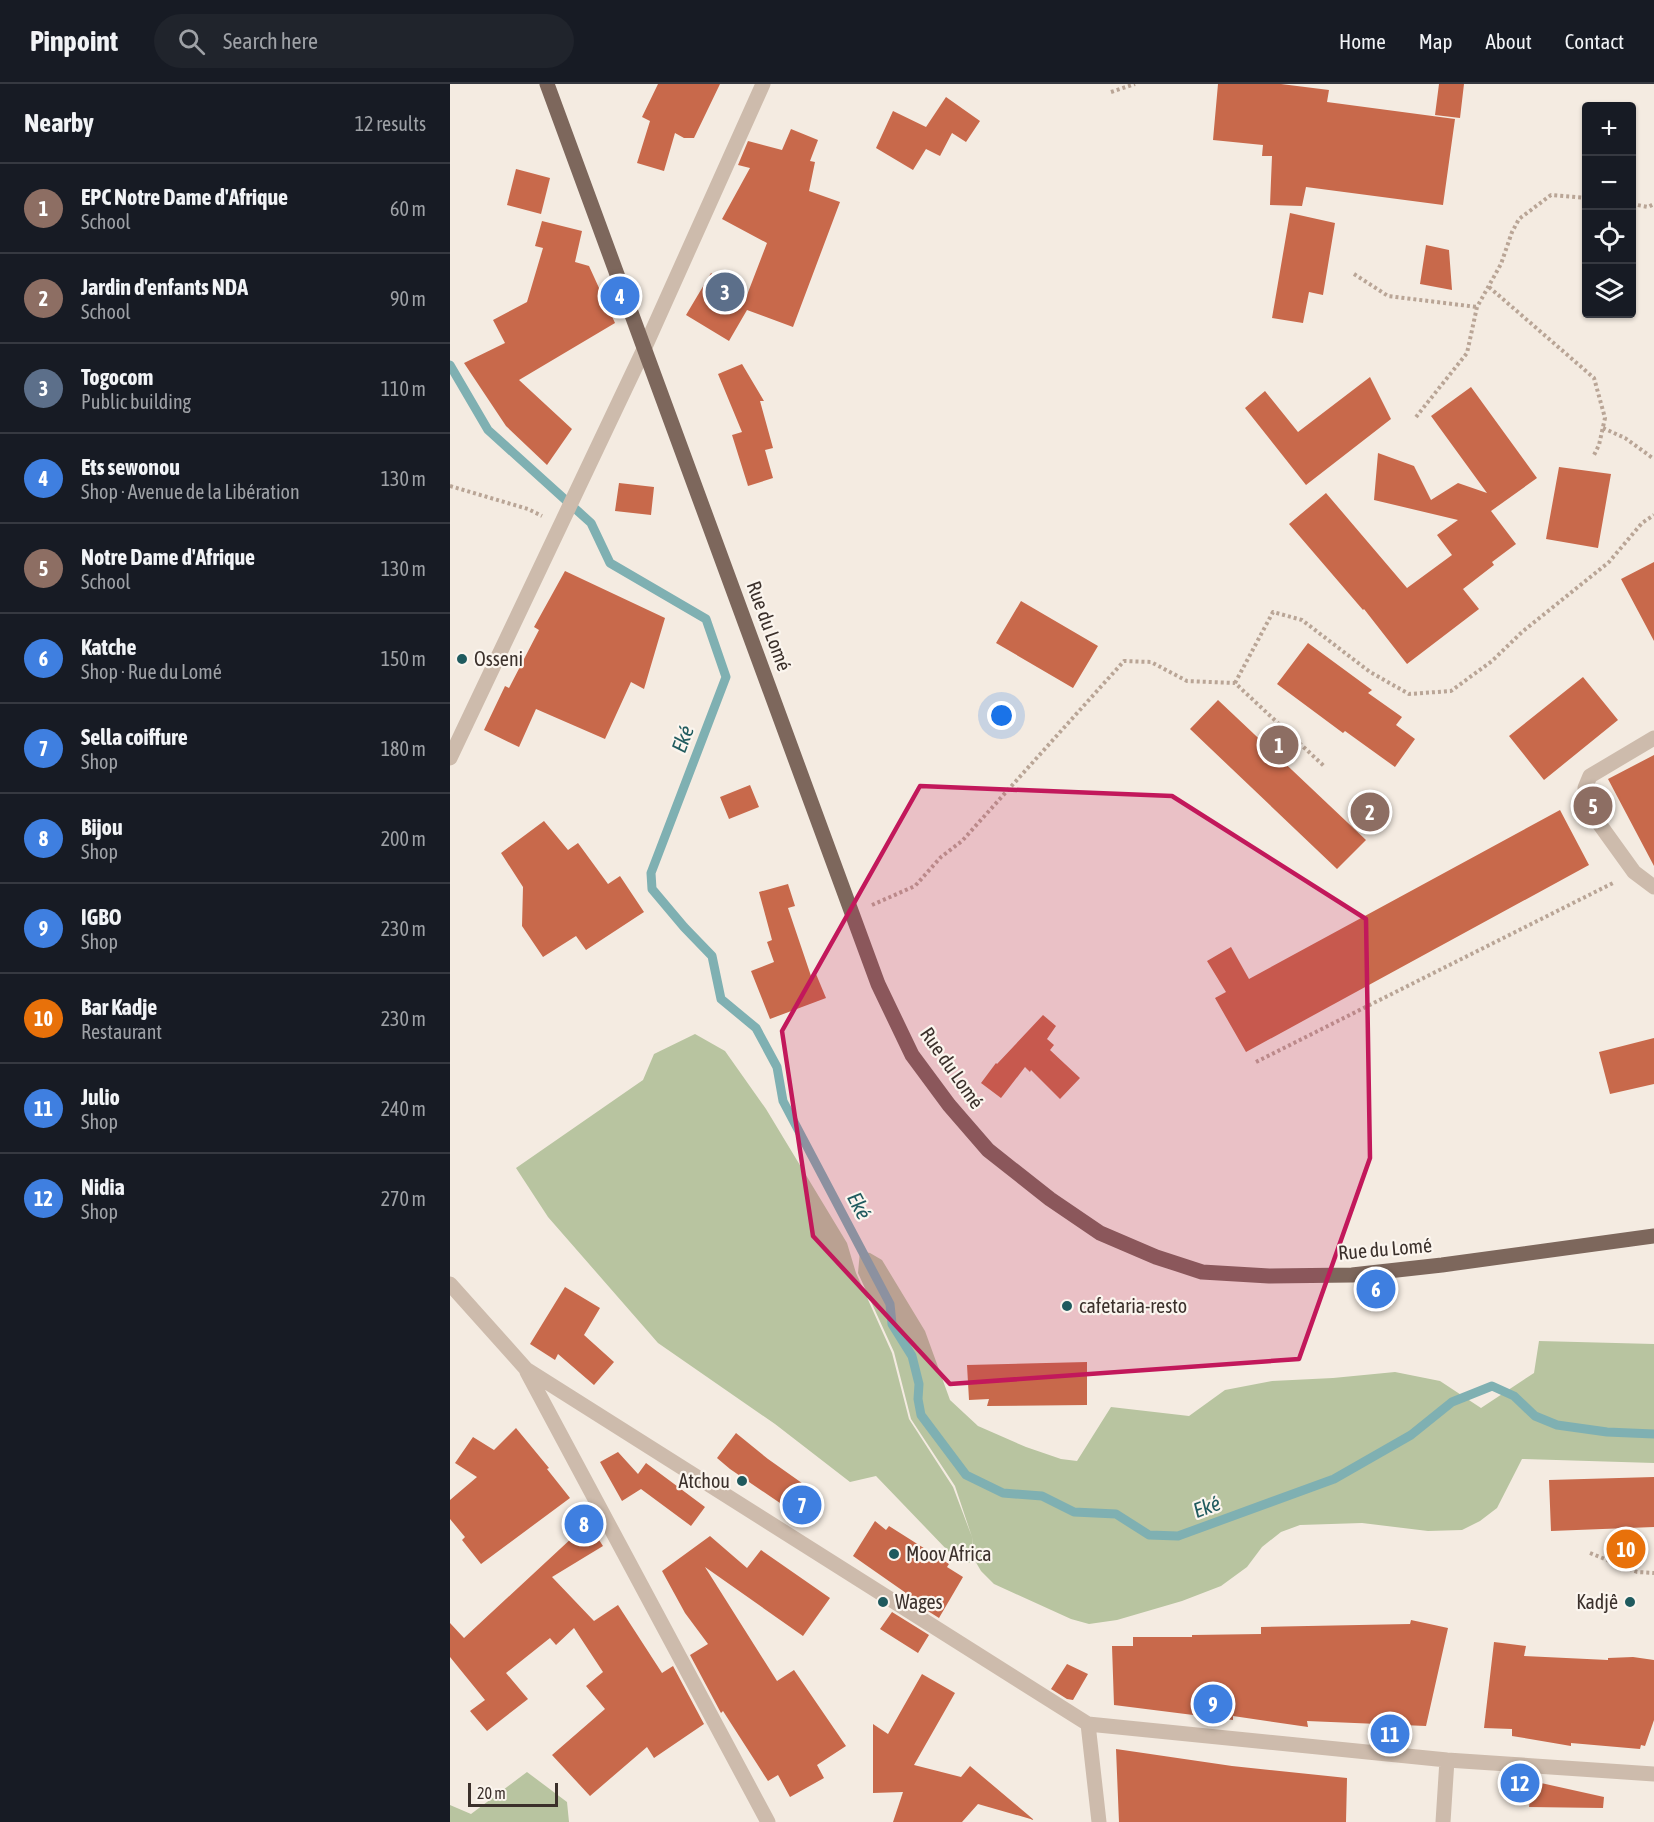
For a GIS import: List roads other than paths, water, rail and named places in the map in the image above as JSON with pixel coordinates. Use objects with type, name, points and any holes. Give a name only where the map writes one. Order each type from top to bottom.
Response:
[{"type":"main road","name":"Rue du Lomé","points":[[546,84],[645,347],[878,984],[912,1055],[949,1105],[988,1150],[1032,1185],[1100,1233],[1156,1257],[1202,1272],[1269,1276],[1352,1275],[1654,1236]]},
{"type":"street","points":[[450,758],[645,347],[763,84]]},
{"type":"street","points":[[1654,738],[1590,776],[1585,788],[1585,804],[1634,872],[1654,887]]},
{"type":"street","points":[[450,1284],[526,1370],[768,1822]]},
{"type":"street","points":[[526,1370],[1088,1724],[1447,1760],[1654,1774]]},
{"type":"street","points":[[1088,1724],[1099,1822]]},
{"type":"street","points":[[1443,1822],[1447,1760]]},
{"type":"waterway","name":"Eké","points":[[450,365],[488,430],[591,523],[610,563],[706,619],[726,677],[651,873],[652,889],[712,956],[721,999],[756,1028],[777,1067],[783,1101],[890,1304],[892,1324],[912,1356],[919,1384],[918,1399],[921,1415],[966,1475],[1003,1493],[1042,1496],[1074,1512],[1116,1514],[1149,1535],[1178,1536],[1334,1479],[1411,1435],[1452,1402],[1492,1386],[1514,1396],[1535,1416],[1557,1425],[1607,1432],[1654,1434]]},
{"type":"place","name":"Togocom","points":[[725,292]]},
{"type":"place","name":"Ets sewonou","points":[[620,296]]},
{"type":"place","name":"Osseni","points":[[462,659]]},
{"type":"place","name":"EPC Notre Dame d'Afrique","points":[[1279,745]]},
{"type":"place","name":"Notre Dame d'Afrique","points":[[1593,806]]},
{"type":"place","name":"Jardin d'enfants NDA","points":[[1370,812]]},
{"type":"place","name":"Katche","points":[[1376,1289]]},
{"type":"place","name":"cafetaria-resto","points":[[1067,1306]]},
{"type":"place","name":"Atchou","points":[[742,1481]]},
{"type":"place","name":"Sella coiffure","points":[[802,1505]]},
{"type":"place","name":"Bijou","points":[[584,1524]]},
{"type":"place","name":"Bar Kadje","points":[[1626,1549]]},
{"type":"place","name":"Moov Africa","points":[[894,1554]]},
{"type":"place","name":"Wages","points":[[883,1602]]},
{"type":"place","name":"Kadjê","points":[[1630,1602]]},
{"type":"place","name":"IGBO","points":[[1213,1704]]},
{"type":"place","name":"Julio","points":[[1390,1734]]},
{"type":"place","name":"Nidia","points":[[1520,1783]]}]
